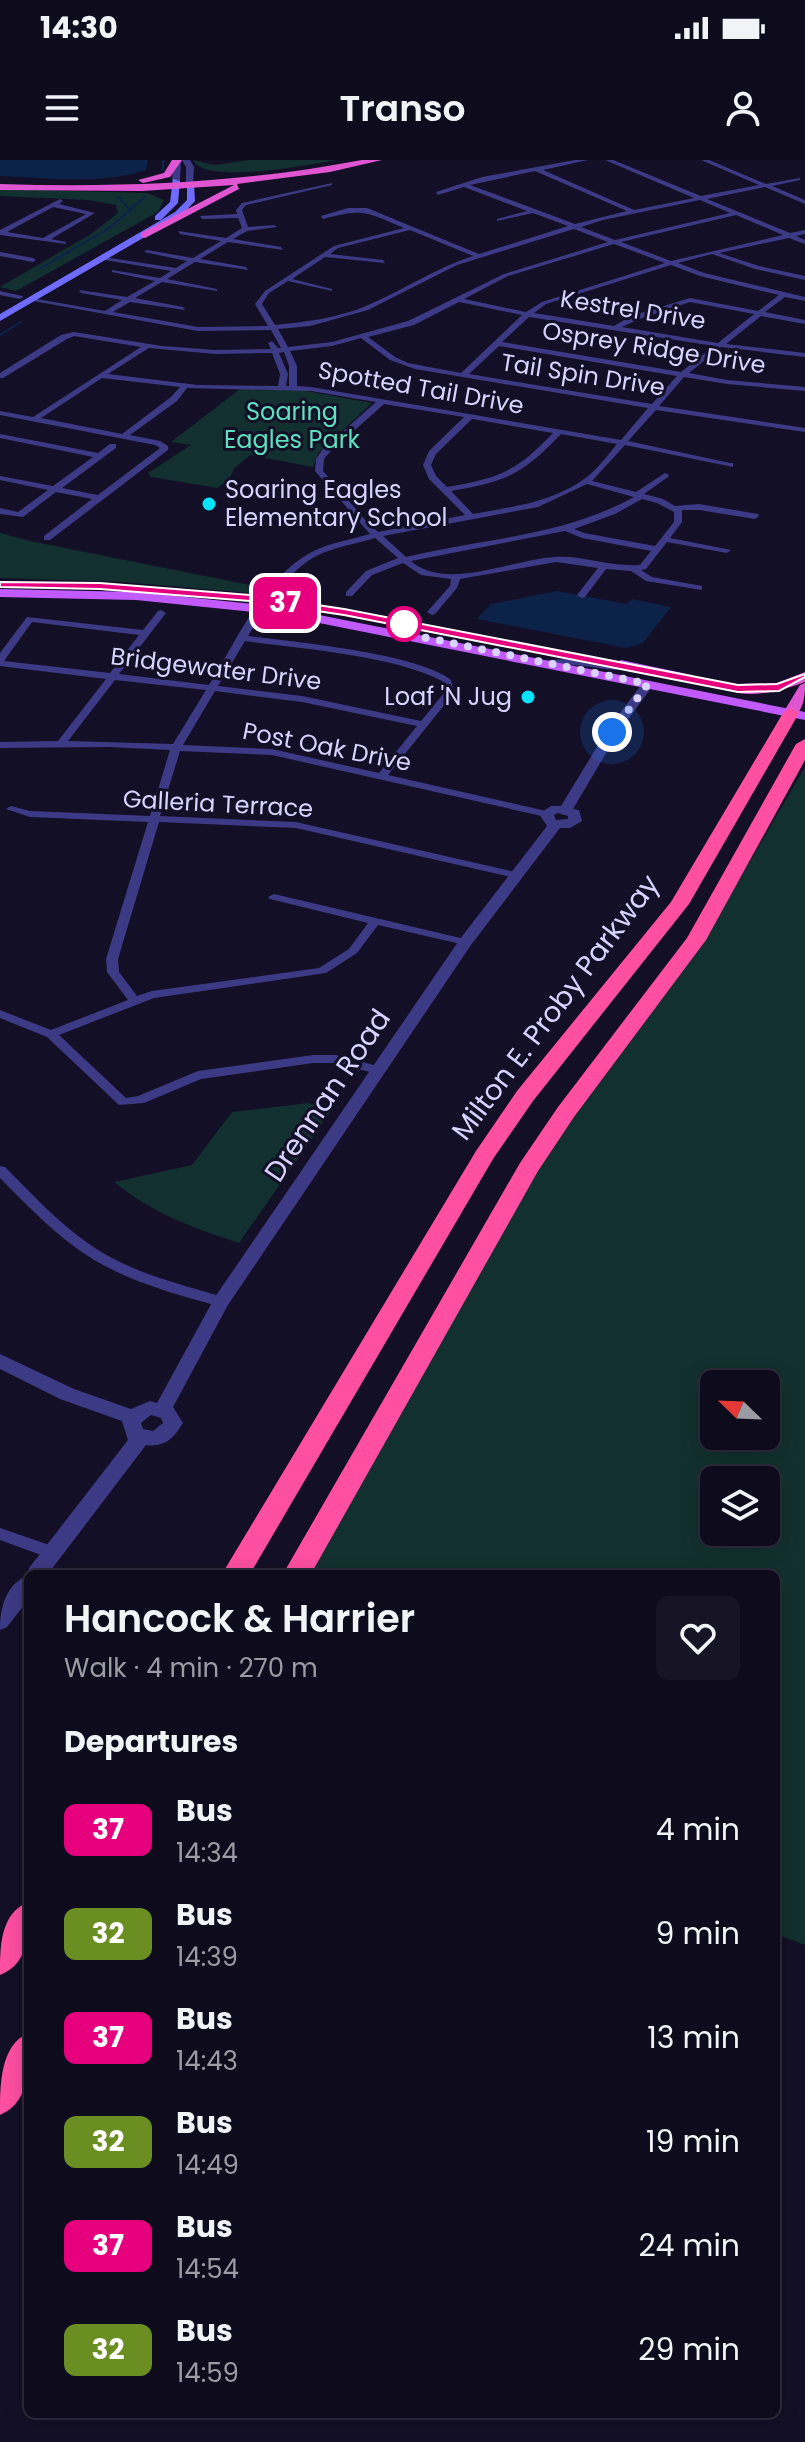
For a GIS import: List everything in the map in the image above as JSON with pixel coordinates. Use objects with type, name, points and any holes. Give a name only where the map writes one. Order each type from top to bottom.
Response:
[{"type":"highway","points":[[0,185],[128,182],[162,177],[171,172],[177,160]]},
{"type":"highway","points":[[190,183],[352,160]]},
{"type":"highway","points":[[142,232],[238,187],[377,160]]},
{"type":"highway","points":[[188,161],[198,170],[220,174],[306,168]]},
{"type":"highway","points":[[24,188],[176,184],[334,168]]},
{"type":"highway","points":[[63,184],[176,184]]},
{"type":"highway","points":[[0,185],[137,191],[167,197],[164,209],[142,232]]},
{"type":"highway","points":[[738,689],[779,687],[805,677]]},
{"type":"highway","name":"Milton E. Proby Parkway","points":[[238,1570],[484,1156],[525,1096],[679,904],[801,704]]},
{"type":"highway","points":[[299,1570],[528,1168],[566,1112],[696,940],[716,909],[805,744]]},
{"type":"highway","points":[[0,1960],[24,1923]]},
{"type":"highway","points":[[0,2098],[24,2056]]},
{"type":"main road","points":[[26,298],[76,265],[188,206],[191,201],[190,183]]},
{"type":"main road","points":[[0,313],[105,258],[142,232],[171,207],[176,197],[176,184]]},
{"type":"main road","points":[[0,585],[145,588],[263,604],[632,666],[801,704]]},
{"type":"main road","points":[[0,593],[94,593],[263,604],[648,684],[801,704]]},
{"type":"street","points":[[176,184],[177,160]]},
{"type":"street","points":[[438,193],[585,160]]},
{"type":"street","points":[[608,160],[805,242]]},
{"type":"street","points":[[704,160],[805,202]]},
{"type":"street","points":[[188,161],[190,183]]},
{"type":"street","points":[[536,169],[634,212]]},
{"type":"street","points":[[0,293],[198,329],[270,329],[356,312],[439,271],[575,227],[798,179]]},
{"type":"street","points":[[245,229],[239,210],[244,204],[330,184]]},
{"type":"street","points":[[465,185],[725,282],[805,299]]},
{"type":"street","points":[[0,233],[61,201]]},
{"type":"street","points":[[44,240],[92,213],[53,205]]},
{"type":"street","points":[[323,217],[348,210],[367,210],[480,257]]},
{"type":"street","points":[[499,220],[533,211]]},
{"type":"street","points":[[0,376],[73,333],[147,346],[215,352],[285,350],[364,337],[411,323],[497,278],[615,241],[738,213]]},
{"type":"street","points":[[202,217],[242,216]]},
{"type":"street","points":[[106,313],[245,229],[274,227]]},
{"type":"street","points":[[293,387],[296,376],[277,333],[270,329],[258,304],[267,292],[336,247],[410,228]]},
{"type":"street","points":[[180,232],[281,249]]},
{"type":"street","points":[[463,375],[528,314],[549,301],[711,252],[805,232]]},
{"type":"street","points":[[0,233],[64,243]]},
{"type":"street","points":[[147,252],[246,269]]},
{"type":"street","points":[[711,252],[768,271],[805,278]]},
{"type":"street","points":[[0,254],[33,260]]},
{"type":"street","points":[[323,255],[369,263],[383,262]]},
{"type":"street","points":[[1,267],[18,257]]},
{"type":"street","points":[[105,258],[177,270]]},
{"type":"street","points":[[114,271],[215,290]]},
{"type":"street","points":[[286,279],[330,290]]},
{"type":"street","points":[[81,291],[183,309]]},
{"type":"street","points":[[134,1000],[111,966],[176,747],[263,604],[333,549],[376,535],[535,505],[587,482],[683,374],[783,295]]},
{"type":"street","name":"Kestrel Drive","points":[[456,299],[528,314],[720,345],[805,355]]},
{"type":"street","points":[[617,327],[628,320],[690,300],[805,322]]},
{"type":"street","points":[[270,329],[267,334],[284,374],[282,386]]},
{"type":"street","name":"Tail Spin Drive","points":[[364,337],[395,361],[653,407],[805,430]]},
{"type":"street","name":"Osprey Ridge Drive","points":[[496,343],[740,384],[805,389]]},
{"type":"street","points":[[33,420],[147,346]]},
{"type":"street","name":"Spotted Tail Drive","points":[[102,376],[185,386],[293,387],[622,442],[730,465]]},
{"type":"street","points":[[123,437],[174,399],[185,386]]},
{"type":"street","points":[[382,401],[325,452],[319,467],[324,479],[376,535],[424,573],[456,577],[556,559],[634,569],[643,567],[680,518],[676,508]]},
{"type":"street","points":[[1,414],[165,448],[47,538]]},
{"type":"street","points":[[470,416],[428,460],[429,473],[471,517]]},
{"type":"street","points":[[445,490],[495,481],[518,472],[559,431]]},
{"type":"street","points":[[0,436],[99,456]]},
{"type":"street","points":[[0,511],[20,515],[113,446]]},
{"type":"street","points":[[349,594],[373,569],[403,559],[567,529],[604,517],[665,475]]},
{"type":"street","points":[[0,478],[98,498]]},
{"type":"street","points":[[587,482],[676,508],[699,507],[755,516]]},
{"type":"street","points":[[567,529],[582,535],[657,549]]},
{"type":"street","points":[[664,539],[727,550]]},
{"type":"street","points":[[582,595],[604,566]]},
{"type":"street","points":[[634,569],[649,579],[699,588]]},
{"type":"street","points":[[432,612],[454,586],[456,577]]},
{"type":"street","points":[[61,744],[161,613]]},
{"type":"street","points":[[0,661],[30,619],[146,633]]},
{"type":"street","points":[[241,638],[343,653],[427,671],[446,680],[458,678]]},
{"type":"street","points":[[547,663],[564,659],[615,669],[632,666]]},
{"type":"street","name":"Bridgewater Drive","points":[[0,661],[302,699],[424,725]]},
{"type":"street","points":[[382,776],[449,693],[446,680]]},
{"type":"street","name":"Drennan Road","points":[[163,1409],[221,1302],[465,942],[551,820],[569,825],[575,821],[576,815],[566,809],[612,732],[648,684]]},
{"type":"street","name":"Post Oak Drive","points":[[0,745],[61,744],[272,752],[382,776],[551,820]]},
{"type":"street","name":"Galleria Terrace","points":[[11,809],[30,814],[314,828],[515,875]]},
{"type":"street","points":[[274,897],[465,942]]},
{"type":"street","points":[[51,1034],[134,1000],[169,991],[322,971],[353,951],[376,920]]},
{"type":"street","points":[[0,1014],[51,1034],[123,1102],[140,1100],[198,1075],[313,1059],[336,1059],[377,1070]]},
{"type":"street","points":[[140,1100],[149,1111]]},
{"type":"street","points":[[0,1170],[63,1231],[96,1254],[144,1277],[221,1302]]},
{"type":"street","points":[[0,1361],[54,1388],[133,1417],[150,1408],[163,1409],[173,1423],[167,1433],[154,1439],[140,1438],[131,1427],[133,1417]]},
{"type":"street","points":[[39,1570],[140,1438]]},
{"type":"street","points":[[0,1534],[52,1553]]},
{"type":"street","points":[[0,1621],[24,1589]]},
{"type":"green space","points":[[193,160],[215,165],[249,160],[337,160],[283,169],[218,172],[202,168]]},
{"type":"green space","points":[[0,189],[147,193],[164,200],[158,212],[16,291],[0,287],[91,234],[118,213],[116,205],[89,200],[0,196]]},
{"type":"green space","name":"Soaring Eagles Park","points":[[240,389],[301,390],[372,403],[318,453],[313,467],[250,455],[234,469],[229,480],[217,488],[151,477],[148,473],[191,445],[171,442]]},
{"type":"green space","points":[[0,533],[265,588],[251,593],[123,582],[0,578]]},
{"type":"green space","points":[[805,767],[805,1945],[780,1936],[780,1570],[313,1570],[546,1155],[699,949]]},
{"type":"green space","points":[[308,1103],[333,1108],[239,1243],[174,1218],[144,1203],[114,1182],[192,1165],[232,1112]]},
{"type":"water","points":[[0,160],[148,160],[146,170],[129,175],[74,179],[0,176]]},
{"type":"water","points":[[557,591],[627,604],[632,599],[671,607],[643,643],[626,648],[477,619],[491,604]]},
{"type":"waterway","points":[[163,160],[163,170]]},
{"type":"waterway","points":[[118,197],[130,210]]},
{"type":"waterway","points":[[130,210],[145,197]]},
{"type":"waterway","points":[[41,268],[109,228],[130,210]]},
{"type":"waterway","points":[[0,335],[21,322]]},
{"type":"bus line","name":"37","points":[[0,585],[100,586],[250,598],[344,612],[738,689],[779,687],[805,677]]},
{"type":"place","name":"Soaring Eagles Elementary School","points":[[209,504]]},
{"type":"place","name":"Loaf 'N Jug","points":[[528,697]]},
{"type":"route","points":[[404,624],[408,634],[648,684],[612,732]]}]
